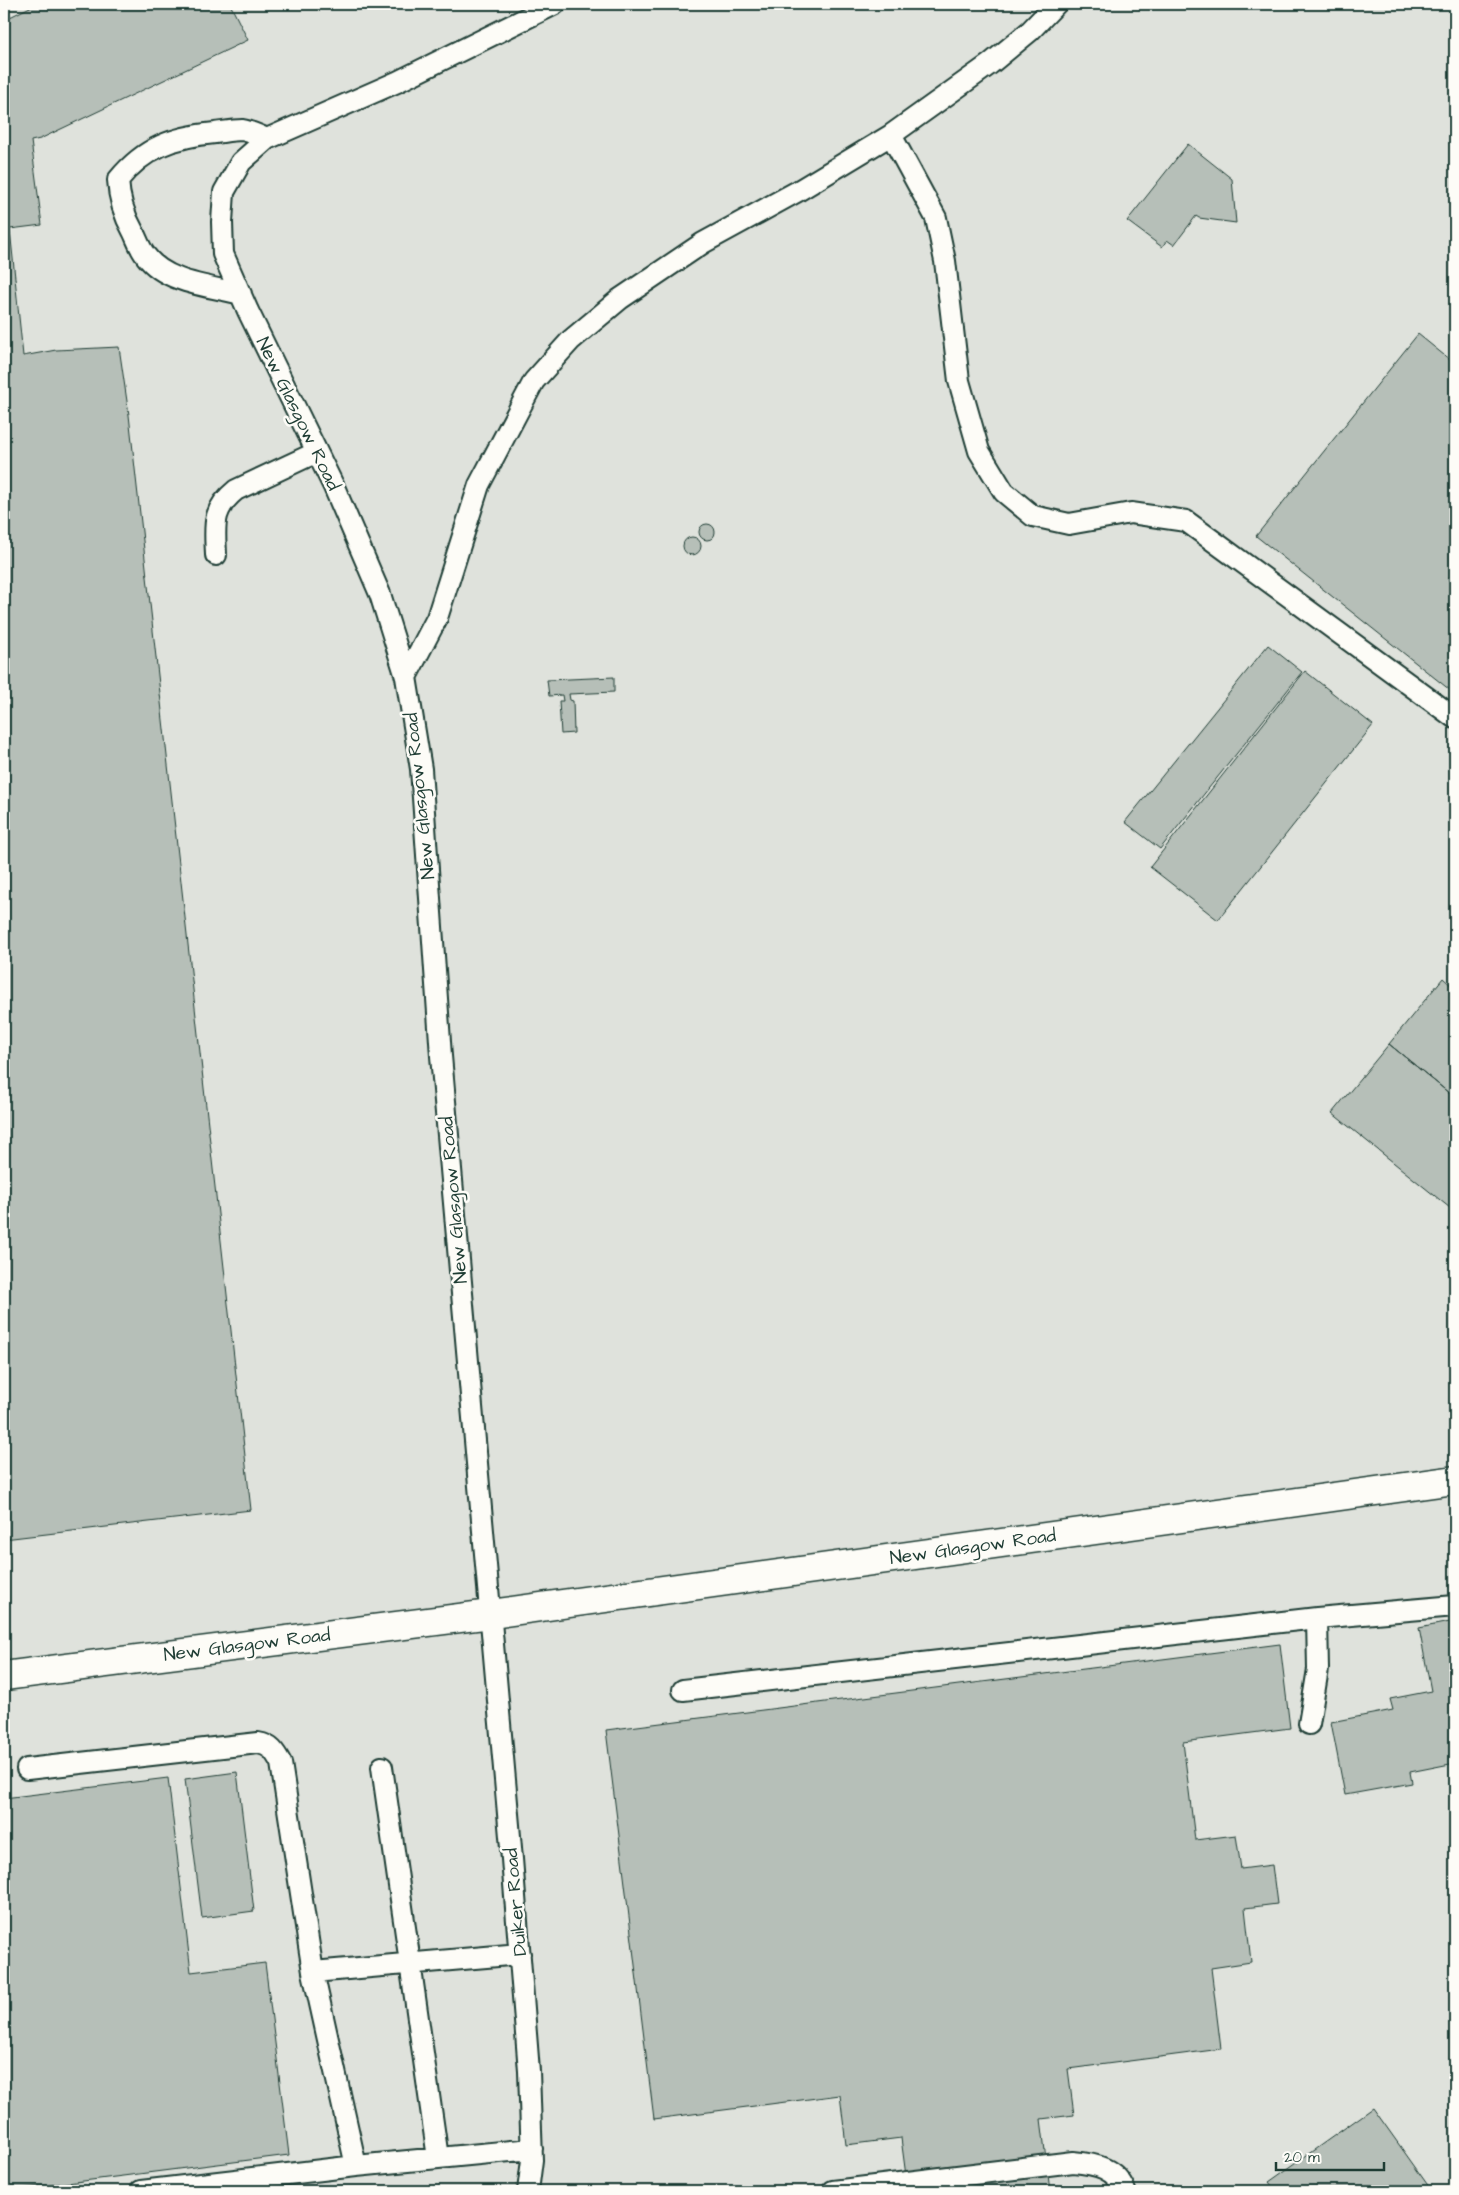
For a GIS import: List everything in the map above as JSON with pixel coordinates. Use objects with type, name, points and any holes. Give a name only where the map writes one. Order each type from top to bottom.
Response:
[{"type":"street","name":"New Glasgow Road","points":[[4,1676],[490,1614],[1455,1480]]},
{"type":"lane","name":"New Glasgow Road","points":[[490,1614],[441,1056],[422,769],[406,677],[380,594],[317,452],[240,294],[223,254],[222,222],[224,192],[241,162],[267,139],[397,82],[555,4]]},
{"type":"lane","points":[[406,677],[437,618],[479,485],[534,381],[571,340],[620,299],[703,243],[798,191],[891,135],[990,64],[1030,31],[1056,4]]},
{"type":"lane","points":[[240,294],[180,279],[161,270],[146,256],[127,219],[119,196],[118,180],[132,163],[150,149],[169,141],[203,134],[242,130],[267,139]]},
{"type":"lane","points":[[891,135],[936,218],[945,261],[959,381],[979,451],[1004,492],[1033,516],[1069,524],[1131,513],[1186,520],[1455,718]]},
{"type":"lane","points":[[216,555],[214,520],[225,498],[236,490],[317,452]]},
{"type":"lane","points":[[683,1690],[1317,1618],[1455,1606]]},
{"type":"lane","name":"Duiker Road","points":[[490,1614],[520,1954],[532,2149],[528,2191]]},
{"type":"lane","points":[[1309,1724],[1318,1670],[1317,1618]]},
{"type":"lane","points":[[27,1769],[258,1744],[267,1745],[275,1751],[282,1763],[313,1972],[356,2166]]},
{"type":"lane","points":[[382,1767],[438,2158]]},
{"type":"lane","points":[[313,1972],[520,1954]]},
{"type":"lane","points":[[141,2191],[356,2166],[532,2149]]},
{"type":"lane","points":[[833,2191],[1073,2162],[1091,2164],[1113,2172],[1125,2191]]},
{"type":"shaded area","points":[[4,4],[1455,4],[1455,2191],[4,2191]]},
{"type":"building","points":[[36,4],[230,4],[248,40],[40,139],[31,141],[42,225],[10,229],[23,356],[56,350],[119,347],[129,415],[251,1510],[4,1539],[4,20]]},
{"type":"building","points":[[1188,144],[1232,179],[1236,223],[1196,216],[1174,245],[1167,240],[1162,247],[1127,221]]},
{"type":"building","points":[[1418,334],[1455,364],[1455,569],[1448,579],[1455,585],[1455,694],[1256,536]]},
{"type":"building","points":[[707,524],[713,526],[715,532],[713,538],[707,540],[701,538],[699,532],[701,526]]},
{"type":"building","points":[[692,537],[700,542],[701,546],[696,554],[692,555],[684,550],[683,546],[688,538]]},
{"type":"building","points":[[1268,645],[1302,672],[1160,849],[1125,822]]},
{"type":"building","points":[[1305,671],[1373,725],[1218,920],[1150,867]]},
{"type":"building","points":[[614,677],[614,692],[569,694],[570,700],[573,701],[574,733],[561,734],[559,701],[563,701],[562,695],[549,696],[547,680]]},
{"type":"building","points":[[1443,978],[1455,989],[1455,1098],[1389,1044]]},
{"type":"building","points":[[1389,1044],[1455,1098],[1455,1202],[1450,1208],[1332,1113]]},
{"type":"building","points":[[1455,1621],[1455,1763],[1410,1772],[1412,1783],[1345,1795],[1331,1722],[1393,1710],[1390,1699],[1431,1691],[1419,1628]]},
{"type":"building","points":[[1280,1644],[1290,1728],[1183,1742],[1195,1840],[1236,1835],[1241,1869],[1272,1865],[1277,1904],[1245,1908],[1251,1962],[1211,1968],[1221,2049],[1068,2069],[1074,2115],[1041,2119],[1050,2191],[908,2191],[901,2138],[846,2145],[840,2095],[654,2119],[606,1730]]},
{"type":"building","points":[[237,1772],[254,1911],[202,1918],[185,1779]]},
{"type":"building","points":[[168,1778],[191,1972],[265,1963],[289,2155],[4,2191],[4,1798]]},
{"type":"building","points":[[1373,2108],[1432,2191],[1276,2191],[1269,2182]]}]
